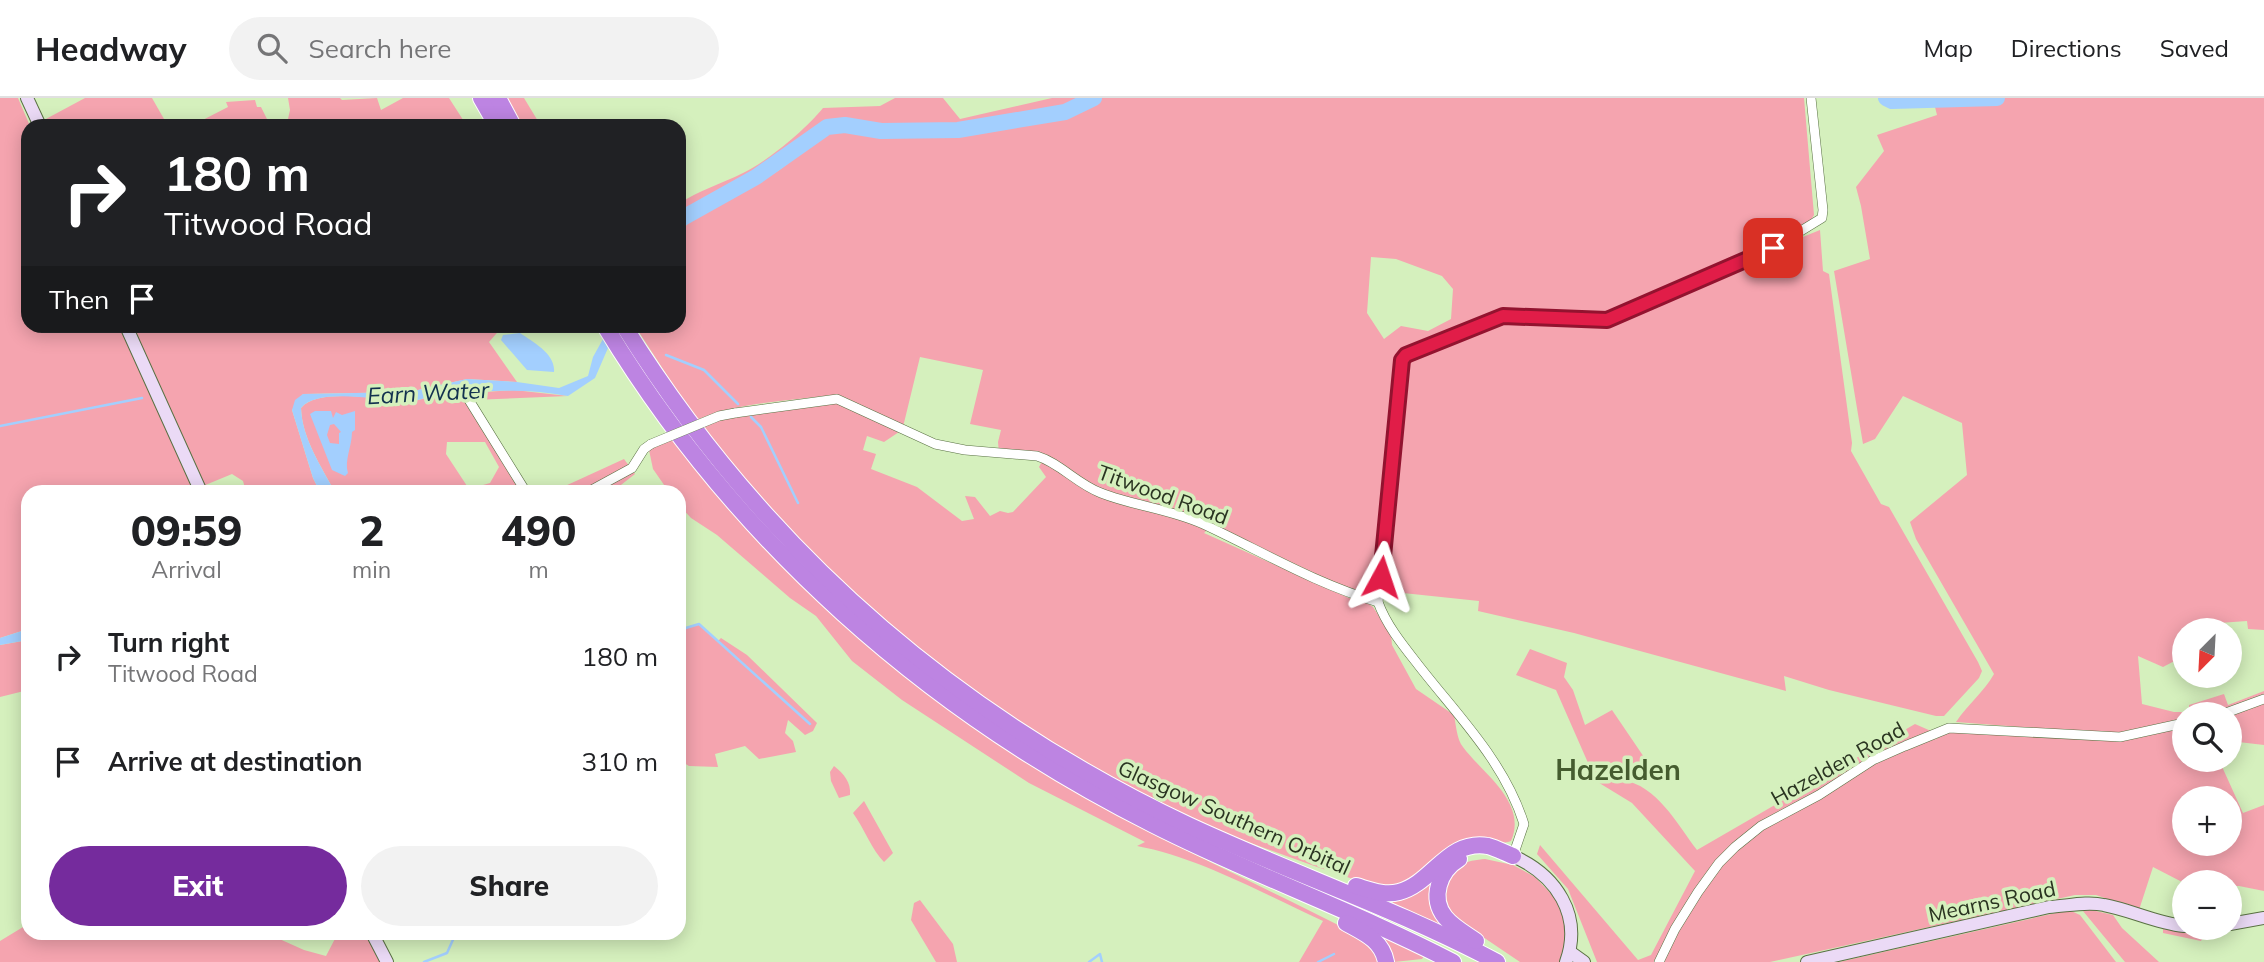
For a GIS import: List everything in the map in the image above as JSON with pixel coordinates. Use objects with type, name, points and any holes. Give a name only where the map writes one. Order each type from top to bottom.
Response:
[{"type":"highway","points":[[481,98],[493,119]]},
{"type":"highway","points":[[498,98],[509,119]]},
{"type":"highway","name":"Glasgow Southern Orbital","points":[[609,333],[665,419],[738,508],[794,568],[876,643],[954,705],[1045,766],[1151,824],[1453,962]]},
{"type":"highway","name":"Glasgow Southern Orbital","points":[[628,333],[684,417],[762,511],[801,553],[845,596],[912,654],[989,712],[1079,768],[1191,826],[1397,913],[1497,962]]},
{"type":"highway","points":[[1261,855],[1380,893],[1399,892],[1408,888],[1448,855],[1465,848],[1488,846],[1513,856]]},
{"type":"highway","points":[[1508,962],[1451,923],[1441,910],[1437,893],[1444,874],[1459,859],[1480,855],[1513,856]]},
{"type":"highway","points":[[1226,860],[1362,932],[1381,948],[1386,962]]},
{"type":"street","points":[[27,98],[37,119]]},
{"type":"street","points":[[1584,962],[1568,957],[1572,926],[1562,895],[1539,871],[1513,856],[1524,824],[1508,785],[1482,743],[1395,634],[1378,602],[1402,360],[1406,355],[1503,316],[1600,321],[1618,317],[1773,248],[1811,226],[1822,218],[1823,209],[1811,98]]},
{"type":"street","points":[[129,333],[198,485]]},
{"type":"street","name":"Titwood Road","points":[[601,485],[632,468],[644,449],[651,444],[719,416],[838,399],[935,444],[983,452],[1037,456],[1054,464],[1081,484],[1101,493],[1156,507],[1202,523],[1317,580],[1378,602]]},
{"type":"street","points":[[469,400],[522,485]]},
{"type":"street","points":[[2242,707],[2264,699]]},
{"type":"street","name":"Hazelden Road","points":[[1659,962],[1698,892],[1719,863],[1735,847],[1761,826],[1873,760],[1949,728],[2120,737],[2172,726]]},
{"type":"street","name":"Mearns Road","points":[[1807,962],[2049,907],[2103,904],[2172,924]]},
{"type":"street","points":[[2242,922],[2264,918]]},
{"type":"street","points":[[376,940],[387,962]]},
{"type":"shaded area","points":[[0,98],[18,98],[27,119],[21,119],[21,333],[123,333],[192,485],[21,485],[21,631],[0,638]]},
{"type":"shaded area","points":[[85,98],[152,98],[164,119],[46,119]]},
{"type":"shaded area","points":[[288,98],[377,98],[381,110],[403,98],[449,98],[462,119],[288,119]]},
{"type":"shaded area","points":[[505,98],[524,98],[537,119],[517,119]]},
{"type":"shaded area","points":[[895,98],[943,98],[960,119],[1052,98],[1804,98],[1814,215],[1810,222],[1787,235],[1788,243],[1820,230],[1823,271],[1829,274],[1851,451],[1881,504],[1889,507],[1978,662],[1982,671],[1979,678],[1944,716],[1936,716],[1784,676],[1786,691],[1574,633],[1478,611],[1479,601],[1384,591],[1387,551],[1395,527],[1389,522],[1404,360],[1400,356],[1374,595],[1352,591],[1212,525],[1204,533],[1373,607],[1391,634],[1392,645],[1416,689],[1454,715],[1461,744],[1508,801],[1515,827],[1511,841],[1469,844],[1417,879],[1394,888],[1381,889],[1196,821],[1114,781],[1036,734],[960,682],[889,625],[823,563],[760,497],[703,427],[726,418],[837,402],[899,432],[884,442],[867,436],[863,450],[876,454],[871,469],[917,487],[962,521],[974,519],[965,496],[975,497],[990,516],[1000,511],[1013,512],[1046,477],[1039,467],[1044,458],[999,453],[1001,430],[970,424],[983,370],[920,357],[903,427],[844,397],[833,395],[729,409],[696,420],[640,333],[686,333],[686,226],[690,221],[771,175],[819,138],[844,128],[846,123],[829,124],[821,128],[755,175],[707,198],[686,213],[686,200],[764,161],[823,108],[880,106]],"holes":[[[1371,257],[1396,259],[1442,276],[1453,289],[1451,319],[1428,331],[1401,326],[1384,339],[1367,313]],[[1724,273],[1608,325],[1506,320],[1489,325],[1488,314],[1509,311],[1609,317]]]},
{"type":"shaded area","points":[[1907,98],[2264,98],[2264,630],[2248,629],[2247,621],[2242,621],[2242,618],[2172,618],[2172,662],[2163,667],[2138,656],[2142,704],[2172,712],[2172,772],[2224,772],[2231,786],[2172,786],[2172,856],[2242,856],[2242,811],[2243,813],[2264,805],[2264,891],[2242,887],[2242,870],[2172,870],[2172,877],[2153,867],[2139,910],[2096,895],[2075,895],[1770,962],[1597,962],[1568,889],[1537,854],[1540,845],[1638,960],[1651,955],[1695,871],[1632,803],[1596,781],[1556,690],[1516,675],[1530,649],[1567,663],[1564,677],[1573,690],[1585,725],[1612,710],[1648,763],[1622,780],[1646,789],[1656,797],[1697,850],[1915,724],[1931,731],[1936,740],[1939,732],[2034,728],[1956,722],[1994,674],[1916,539],[1910,522],[1967,475],[1962,423],[1903,396],[1875,439],[1863,444],[1834,271],[1870,259],[1856,187],[1884,151],[1877,135],[1937,115],[1934,103]]},
{"type":"shaded area","points":[[255,100],[257,107],[261,107],[267,119],[205,119],[228,107],[226,102]]},
{"type":"shaded area","points":[[134,333],[497,333],[489,342],[517,382],[467,379],[409,392],[303,394],[292,410],[316,485],[244,485],[243,481],[232,474],[203,485]]},
{"type":"shaded area","points":[[514,390],[568,396],[472,400],[471,393]]},
{"type":"shaded area","points":[[463,391],[464,401],[517,485],[483,485],[490,483],[499,467],[485,442],[447,442],[446,454],[466,485],[331,485],[309,441],[301,408],[309,402],[336,396],[413,401],[444,392]]},
{"type":"shaded area","points":[[675,438],[722,501],[804,584],[909,677],[985,734],[1100,805],[1356,934],[1369,943],[1381,962],[1299,962],[1323,921],[1208,868],[1137,846],[1145,842],[1029,783],[902,700],[852,661],[816,616],[790,598],[717,535],[691,518],[686,513],[686,485],[664,485],[653,469],[649,450]]},
{"type":"shaded area","points":[[624,459],[635,474],[621,485],[567,485]]},
{"type":"shaded area","points":[[699,624],[718,641],[721,638],[747,655],[817,723],[813,731],[805,735],[788,720],[785,733],[793,741],[796,752],[759,759],[745,746],[715,754],[718,767],[686,764],[686,628]]},
{"type":"shaded area","points":[[21,641],[21,692],[0,697],[0,645]]},
{"type":"shaded area","points":[[2264,691],[2264,745],[2242,742],[2242,702],[2236,702]]},
{"type":"shaded area","points":[[2224,694],[2227,702],[2199,702]]},
{"type":"shaded area","points":[[834,766],[846,779],[850,795],[839,798],[831,781],[830,772]]},
{"type":"shaded area","points":[[864,801],[893,853],[884,862],[853,813]]},
{"type":"shaded area","points":[[1485,859],[1513,865],[1535,877],[1555,898],[1564,920],[1567,944],[1560,962],[1520,962],[1449,914],[1442,887],[1447,874],[1458,865]]},
{"type":"shaded area","points":[[1434,877],[1449,929],[1393,904],[1393,899]]},
{"type":"shaded area","points":[[920,900],[953,944],[957,962],[936,962],[911,920],[914,903]]},
{"type":"shaded area","points":[[2083,908],[2113,915],[2122,928],[2159,962],[2125,962]]},
{"type":"shaded area","points":[[2069,910],[2080,915],[2116,962],[1839,962]]},
{"type":"shaded area","points":[[21,928],[21,940],[282,940],[326,956],[334,940],[372,940],[383,962],[0,962],[0,941]]},
{"type":"shaded area","points":[[2163,929],[2172,930],[2172,935],[2163,933]]},
{"type":"shaded area","points":[[1376,933],[1424,956],[1422,959],[1394,962]]},
{"type":"water","points":[[520,333],[548,354],[554,372],[527,370],[501,340],[503,335]]},
{"type":"water","points":[[603,339],[608,348],[595,378],[568,396],[491,391],[449,392],[414,401],[337,396],[310,401],[301,408],[302,419],[313,452],[331,485],[316,485],[292,410],[295,400],[303,394],[409,392],[467,379],[559,388],[588,376],[593,357]]},
{"type":"water","points":[[315,411],[331,411],[333,418],[336,412],[342,415],[355,411],[355,430],[352,432],[348,473],[345,476],[332,470],[310,414]],"holes":[[[334,424],[341,432],[339,444],[330,443],[327,435],[330,425]]]},
{"type":"water","points":[[21,631],[21,641],[0,645],[0,638]]},
{"type":"waterway","name":"Earn Water","points":[[686,216],[756,177],[827,127],[845,125],[881,131],[958,130],[1065,112],[1094,98]]},
{"type":"waterway","name":"Earn Water","points":[[1886,98],[1892,101],[1997,98]]},
{"type":"waterway","points":[[666,355],[704,370],[738,404]]},
{"type":"waterway","points":[[0,426],[142,398]]},
{"type":"waterway","points":[[751,417],[761,427],[798,503]]},
{"type":"waterway","points":[[686,628],[699,624],[810,724]]},
{"type":"waterway","points":[[424,962],[447,953],[453,940]]},
{"type":"waterway","points":[[1089,962],[1100,954],[1102,962]]},
{"type":"waterway","points":[[1318,962],[1334,954]]},
{"type":"district","name":"Hazelden","points":[[1618,770]]},
{"type":"route","points":[[1381,577],[1402,360],[1406,355],[1503,316],[1600,321],[1618,317],[1773,248]]}]
